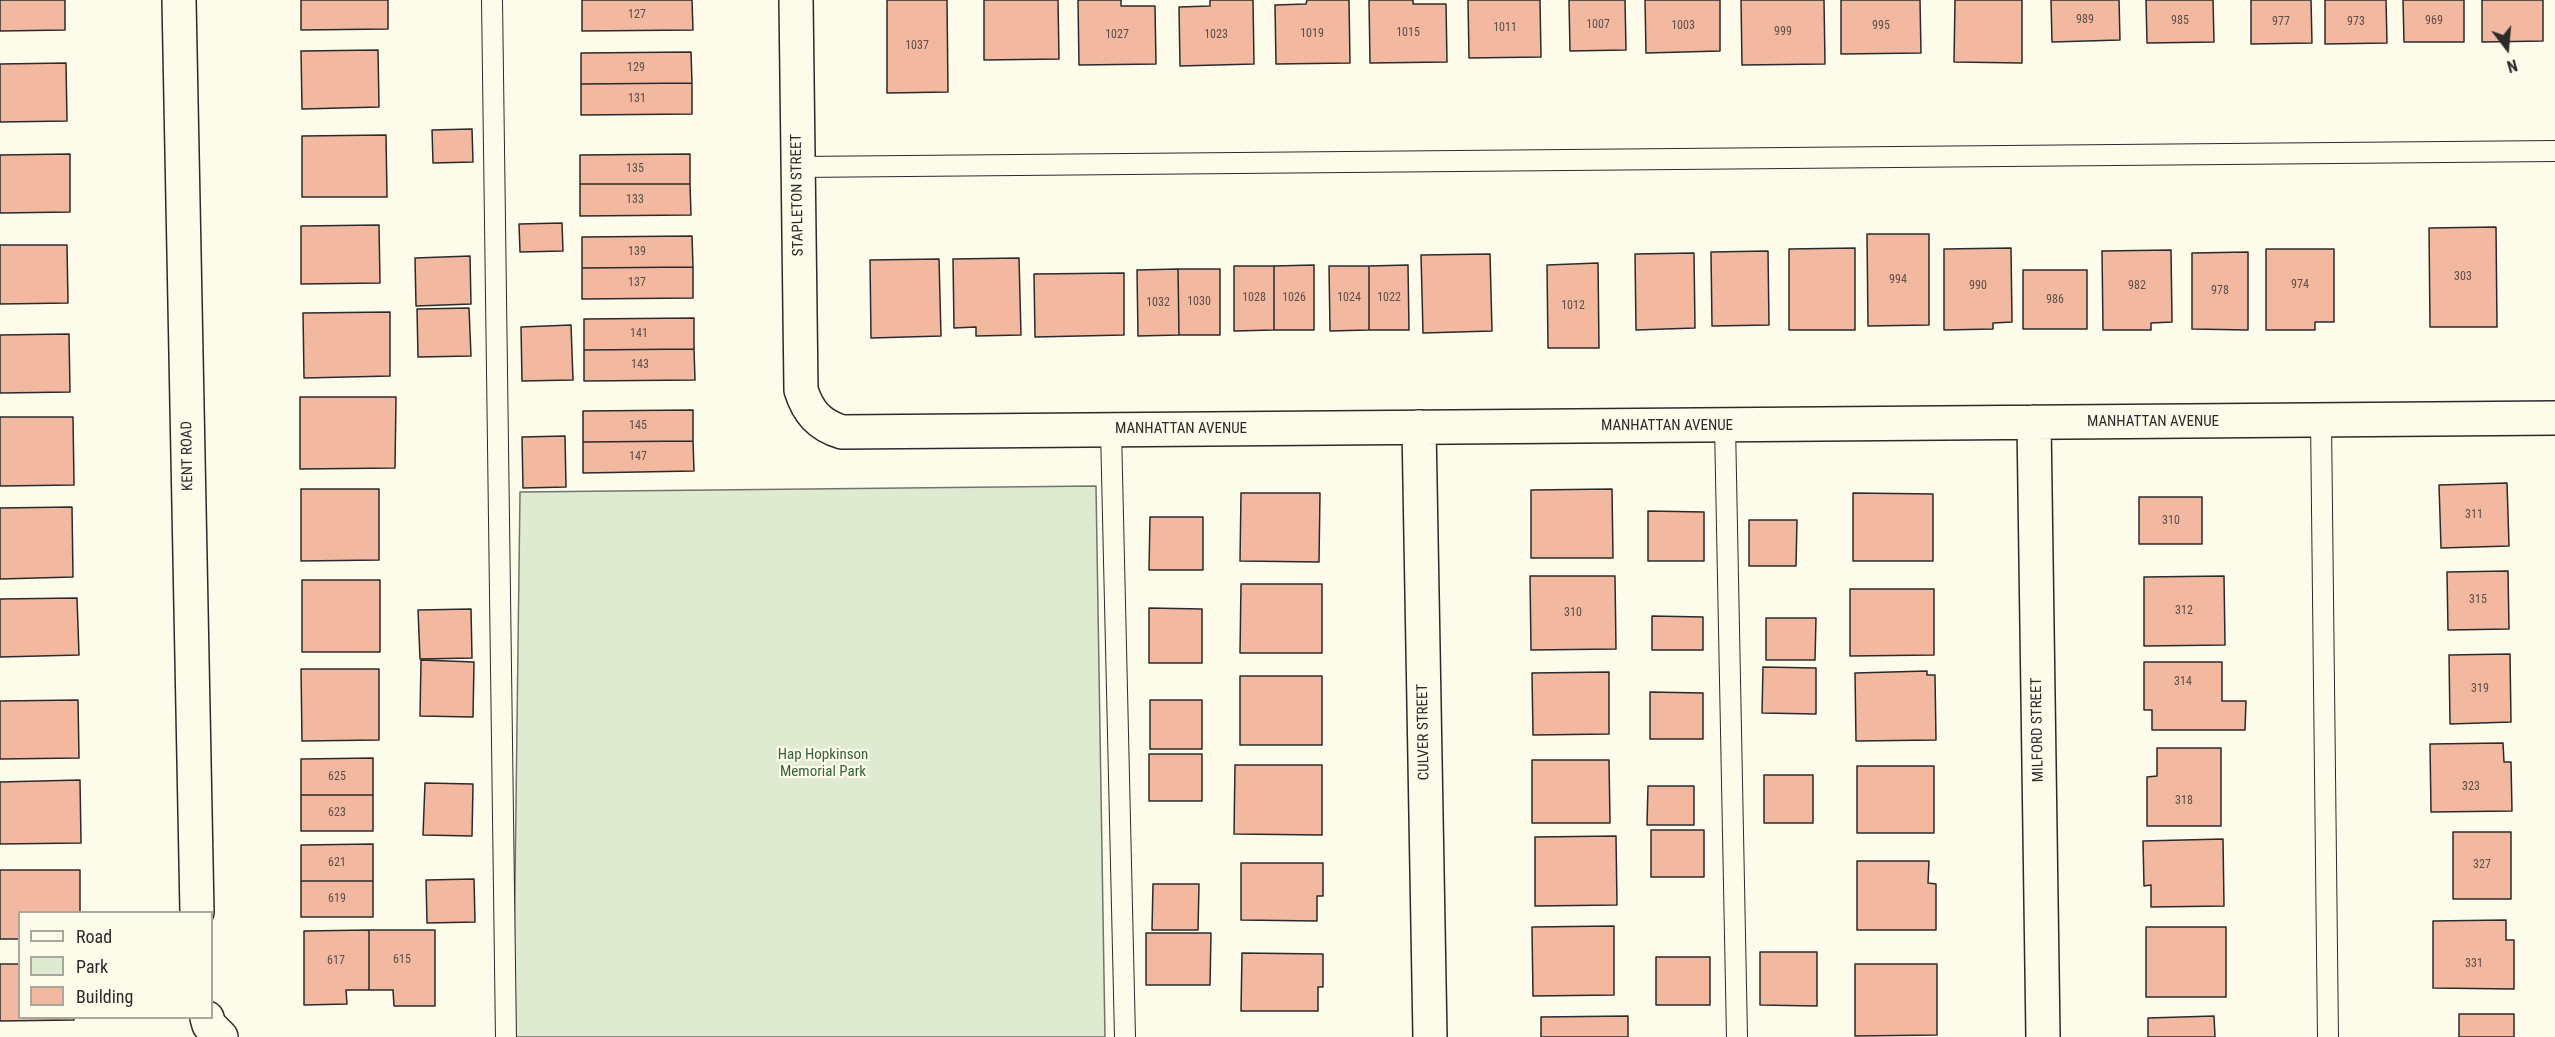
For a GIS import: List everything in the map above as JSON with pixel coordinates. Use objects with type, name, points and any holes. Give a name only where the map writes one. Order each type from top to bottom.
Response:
[{"type":"street","name":"KENT ROAD","points":[[179,0],[197,911]]},
{"type":"street","name":"STAPLETON STREET","points":[[796,0],[801,390]]},
{"type":"street","name":"MANHATTAN AVENUE","points":[[801,390],[814,417],[827,427],[842,432],[2555,418]]},
{"type":"street","name":"MILFORD STREET","points":[[2034,422],[2043,1037]]},
{"type":"street","name":"CULVER STREET","points":[[1419,427],[1430,1037]]},
{"type":"street","points":[[208,1019],[209,1025],[221,1037]]},
{"type":"lane","points":[[492,0],[506,1037]]},
{"type":"lane","points":[[798,167],[2555,151]]},
{"type":"lane","points":[[2321,420],[2328,1037]]},
{"type":"lane","points":[[1725,425],[1737,1037]]},
{"type":"lane","points":[[1111,430],[1125,1037]]},
{"type":"green space","name":"Hap Hopkinson Memorial Park","points":[[1096,486],[1105,1037],[513,1037],[520,492]]},
{"type":"building","points":[[0,0],[65,0],[65,30],[0,31]]},
{"type":"building","points":[[301,0],[388,0],[388,29],[301,30]]},
{"type":"building","points":[[582,0],[692,0],[693,30],[582,31]]},
{"type":"building","points":[[887,0],[947,0],[948,92],[887,93]]},
{"type":"building","points":[[984,0],[1058,0],[1059,59],[984,60]]},
{"type":"building","points":[[1078,0],[1121,0],[1121,6],[1155,6],[1156,64],[1079,65]]},
{"type":"building","points":[[1210,0],[1253,0],[1254,64],[1180,66],[1179,7],[1210,6]]},
{"type":"building","points":[[1307,0],[1349,0],[1350,63],[1276,64],[1275,5],[1306,4]]},
{"type":"building","points":[[1369,0],[1413,0],[1413,4],[1446,4],[1447,62],[1370,63]]},
{"type":"building","points":[[1468,0],[1540,0],[1541,57],[1469,58]]},
{"type":"building","points":[[1569,0],[1625,0],[1626,50],[1570,51]]},
{"type":"building","points":[[1645,0],[1720,0],[1720,51],[1646,53]]},
{"type":"building","points":[[1741,0],[1824,0],[1825,64],[1742,65]]},
{"type":"building","points":[[1841,0],[1920,0],[1921,53],[1841,54]]},
{"type":"building","points":[[1955,0],[2022,0],[2022,63],[1954,62]]},
{"type":"building","points":[[2051,0],[2119,0],[2120,40],[2052,42]]},
{"type":"building","points":[[2146,0],[2213,0],[2214,42],[2147,43]]},
{"type":"building","points":[[2251,0],[2311,0],[2312,43],[2251,44]]},
{"type":"building","points":[[2325,0],[2386,0],[2387,43],[2325,44]]},
{"type":"building","points":[[2403,0],[2464,0],[2464,42],[2404,42]]},
{"type":"building","points":[[2482,0],[2543,0],[2543,41],[2482,42]]},
{"type":"building","points":[[378,50],[379,107],[302,109],[301,51]]},
{"type":"building","points":[[691,52],[692,83],[581,84],[581,53]]},
{"type":"building","points":[[66,63],[67,121],[0,122],[0,64]]},
{"type":"building","points":[[692,83],[692,114],[581,115],[581,84]]},
{"type":"building","points":[[472,129],[473,162],[433,163],[432,130]]},
{"type":"building","points":[[386,135],[387,197],[302,197],[302,136]]},
{"type":"building","points":[[70,154],[70,212],[0,213],[0,155]]},
{"type":"building","points":[[690,154],[690,184],[580,184],[580,155]]},
{"type":"building","points":[[580,184],[690,184],[691,215],[580,216]]},
{"type":"building","points":[[562,223],[563,251],[520,252],[519,224]]},
{"type":"building","points":[[379,225],[380,283],[301,284],[301,226]]},
{"type":"building","points":[[2496,227],[2497,327],[2430,327],[2429,228]]},
{"type":"building","points":[[1867,234],[1929,234],[1929,325],[1868,326]]},
{"type":"building","points":[[692,236],[693,267],[582,268],[582,237]]},
{"type":"building","points":[[0,245],[67,245],[68,303],[0,304]]},
{"type":"building","points":[[1855,248],[1855,330],[1789,330],[1789,249]]},
{"type":"building","points":[[2011,248],[2012,322],[1993,323],[1993,329],[1944,330],[1944,249]]},
{"type":"building","points":[[2266,249],[2334,249],[2334,322],[2315,322],[2315,330],[2266,330]]},
{"type":"building","points":[[2171,250],[2172,322],[2151,323],[2151,330],[2103,330],[2102,251]]},
{"type":"building","points":[[1768,251],[1769,325],[1712,326],[1711,252]]},
{"type":"building","points":[[2248,252],[2248,330],[2192,329],[2192,253]]},
{"type":"building","points":[[1694,253],[1695,328],[1636,330],[1635,254]]},
{"type":"building","points":[[1490,254],[1492,331],[1423,333],[1421,255]]},
{"type":"building","points":[[470,256],[471,304],[416,306],[415,258]]},
{"type":"building","points":[[1019,258],[1021,335],[976,336],[976,327],[954,328],[953,259]]},
{"type":"building","points":[[939,259],[941,336],[871,338],[870,260]]},
{"type":"building","points":[[1598,263],[1599,348],[1548,348],[1547,265]]},
{"type":"building","points":[[1314,265],[1314,330],[1274,330],[1274,266]]},
{"type":"building","points":[[1408,265],[1409,330],[1369,330],[1369,266]]},
{"type":"building","points":[[1234,266],[1274,266],[1274,330],[1234,331]]},
{"type":"building","points":[[1329,266],[1369,266],[1369,330],[1330,331]]},
{"type":"building","points":[[693,267],[693,298],[582,299],[582,268]]},
{"type":"building","points":[[1178,269],[1220,269],[1220,335],[1179,335]]},
{"type":"building","points":[[1178,269],[1179,335],[1138,336],[1137,270]]},
{"type":"building","points":[[2023,270],[2087,270],[2087,329],[2023,329]]},
{"type":"building","points":[[1124,273],[1124,335],[1035,337],[1034,274]]},
{"type":"building","points":[[469,308],[471,356],[418,357],[417,309]]},
{"type":"building","points":[[390,312],[390,376],[304,378],[303,313]]},
{"type":"building","points":[[694,318],[694,349],[584,350],[584,319]]},
{"type":"building","points":[[571,325],[573,380],[522,381],[521,327]]},
{"type":"building","points":[[69,334],[70,392],[0,393],[0,335]]},
{"type":"building","points":[[694,349],[695,380],[584,381],[584,350]]},
{"type":"building","points":[[300,397],[396,397],[395,468],[300,469]]},
{"type":"building","points":[[693,410],[693,441],[583,442],[583,411]]},
{"type":"building","points":[[0,417],[73,417],[74,485],[0,486]]},
{"type":"building","points":[[565,436],[566,487],[523,488],[522,437]]},
{"type":"building","points":[[693,441],[694,471],[583,473],[583,442]]},
{"type":"building","points":[[2507,483],[2509,546],[2441,548],[2439,485]]},
{"type":"building","points":[[301,489],[379,489],[379,560],[301,561]]},
{"type":"building","points":[[1612,489],[1613,558],[1531,558],[1531,490]]},
{"type":"building","points":[[1241,493],[1320,493],[1319,562],[1240,561]]},
{"type":"building","points":[[1853,493],[1933,494],[1933,561],[1853,561]]},
{"type":"building","points":[[2139,497],[2202,497],[2202,544],[2139,544]]},
{"type":"building","points":[[72,507],[73,577],[0,579],[0,508]]},
{"type":"building","points":[[1648,511],[1704,512],[1704,561],[1648,561]]},
{"type":"building","points":[[1150,517],[1203,517],[1203,570],[1149,570]]},
{"type":"building","points":[[1749,520],[1797,520],[1796,566],[1749,566]]},
{"type":"building","points":[[2508,571],[2509,629],[2448,630],[2447,572]]},
{"type":"building","points":[[1530,576],[1615,576],[1616,649],[1531,650]]},
{"type":"building","points":[[2224,576],[2225,645],[2144,646],[2144,577]]},
{"type":"building","points":[[302,580],[380,580],[380,652],[302,652]]},
{"type":"building","points":[[1241,584],[1322,584],[1322,653],[1240,653]]},
{"type":"building","points":[[1850,589],[1934,589],[1934,655],[1850,656]]},
{"type":"building","points":[[77,598],[79,655],[0,657],[0,599]]},
{"type":"building","points":[[1149,608],[1202,609],[1202,663],[1149,663]]},
{"type":"building","points":[[471,609],[472,658],[420,659],[418,610]]},
{"type":"building","points":[[1652,616],[1703,617],[1703,650],[1652,650]]},
{"type":"building","points":[[1766,618],[1816,618],[1815,660],[1766,660]]},
{"type":"building","points":[[2510,654],[2511,722],[2450,724],[2449,655]]},
{"type":"building","points":[[421,660],[474,662],[473,717],[420,716]]},
{"type":"building","points":[[2144,662],[2222,662],[2222,701],[2246,701],[2245,730],[2152,730],[2152,710],[2144,710]]},
{"type":"building","points":[[1763,667],[1816,668],[1816,714],[1762,713]]},
{"type":"building","points":[[301,669],[379,669],[379,740],[302,741]]},
{"type":"building","points":[[1927,671],[1927,675],[1935,675],[1936,740],[1856,741],[1855,673]]},
{"type":"building","points":[[1609,672],[1609,734],[1533,735],[1532,673]]},
{"type":"building","points":[[1240,676],[1322,676],[1322,745],[1240,745]]},
{"type":"building","points":[[1650,692],[1703,693],[1703,739],[1650,739]]},
{"type":"building","points":[[78,700],[79,758],[0,759],[0,701]]},
{"type":"building","points":[[1150,700],[1202,700],[1202,749],[1150,749]]},
{"type":"building","points":[[2503,743],[2504,762],[2511,762],[2512,811],[2431,812],[2430,744]]},
{"type":"building","points":[[2157,748],[2221,748],[2221,826],[2147,826],[2147,777],[2157,776]]},
{"type":"building","points":[[1149,754],[1202,754],[1202,801],[1149,801]]},
{"type":"building","points":[[373,758],[373,795],[301,795],[301,759]]},
{"type":"building","points":[[1532,760],[1609,760],[1610,823],[1532,823]]},
{"type":"building","points":[[1235,765],[1322,765],[1322,835],[1234,834]]},
{"type":"building","points":[[1857,766],[1934,766],[1934,833],[1857,833]]},
{"type":"building","points":[[1764,775],[1813,775],[1813,823],[1764,823]]},
{"type":"building","points":[[80,780],[81,843],[0,844],[0,782]]},
{"type":"building","points":[[425,783],[473,784],[472,836],[423,835]]},
{"type":"building","points":[[1648,786],[1694,786],[1694,825],[1647,825]]},
{"type":"building","points":[[301,795],[373,795],[373,831],[301,831]]},
{"type":"building","points":[[1651,830],[1704,830],[1704,877],[1651,877]]},
{"type":"building","points":[[2453,832],[2511,832],[2511,899],[2453,899]]},
{"type":"building","points":[[1616,836],[1617,905],[1535,906],[1535,837]]},
{"type":"building","points":[[2223,839],[2224,906],[2151,907],[2151,885],[2144,886],[2143,841]]},
{"type":"building","points":[[373,844],[373,881],[301,881],[301,845]]},
{"type":"building","points":[[1857,861],[1929,861],[1928,883],[1936,884],[1936,930],[1857,930]]},
{"type":"building","points":[[1241,863],[1323,863],[1323,896],[1317,896],[1317,921],[1241,920]]},
{"type":"building","points":[[0,870],[80,870],[80,911],[18,911],[18,939],[0,939]]},
{"type":"building","points":[[474,879],[475,922],[427,923],[426,880]]},
{"type":"building","points":[[301,881],[373,881],[373,917],[301,917]]},
{"type":"building","points":[[1153,884],[1199,884],[1198,930],[1152,930]]},
{"type":"building","points":[[2506,920],[2506,940],[2514,940],[2514,989],[2433,988],[2433,921]]},
{"type":"building","points":[[1614,926],[1614,995],[1533,996],[1532,927]]},
{"type":"building","points":[[2146,927],[2226,927],[2226,997],[2146,997]]},
{"type":"building","points":[[369,930],[369,990],[346,990],[347,1004],[304,1005],[304,931]]},
{"type":"building","points":[[369,930],[435,930],[435,1006],[394,1006],[393,990],[369,990]]},
{"type":"building","points":[[1146,933],[1211,933],[1210,985],[1146,985]]},
{"type":"building","points":[[1760,952],[1817,952],[1817,1006],[1760,1005]]},
{"type":"building","points":[[1242,953],[1323,954],[1323,987],[1318,987],[1318,1011],[1241,1011]]},
{"type":"building","points":[[1656,957],[1710,957],[1710,1005],[1656,1005]]},
{"type":"building","points":[[0,964],[18,964],[18,1019],[74,1019],[74,1020],[0,1021]]},
{"type":"building","points":[[1855,964],[1937,964],[1937,1035],[1855,1036]]},
{"type":"building","points":[[2459,1014],[2514,1014],[2514,1037],[2459,1037]]},
{"type":"building","points":[[1628,1016],[1628,1037],[1541,1037],[1541,1017]]},
{"type":"building","points":[[2214,1016],[2215,1037],[2148,1037],[2148,1018]]}]
